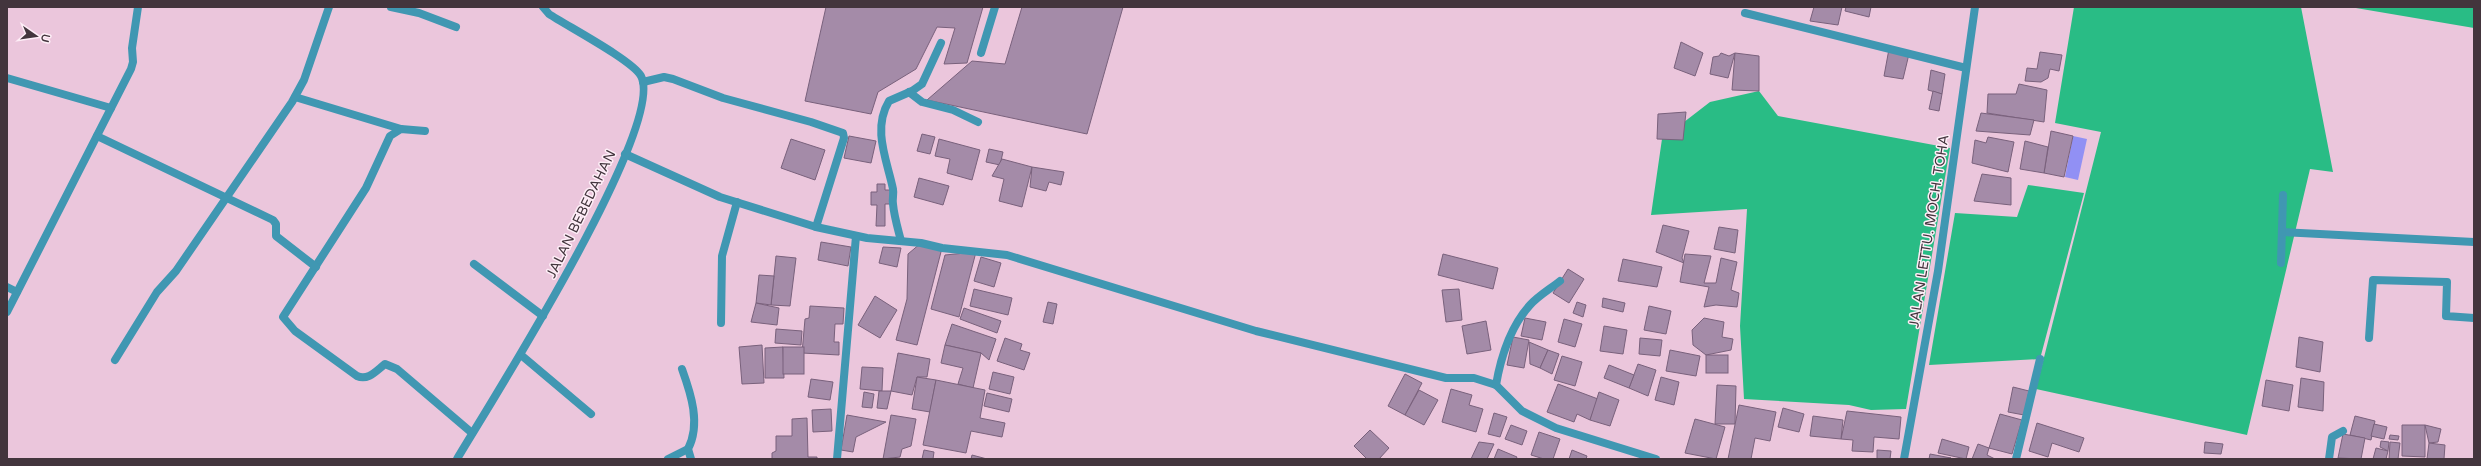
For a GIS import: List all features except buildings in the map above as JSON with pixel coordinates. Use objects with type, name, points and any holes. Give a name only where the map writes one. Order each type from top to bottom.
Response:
[{"type":"street","points":[[7,312],[133,66],[132,48],[138,7]]},
{"type":"street","points":[[115,360],[157,292],[176,271],[225,197],[295,97],[304,80],[329,7]]},
{"type":"street","points":[[391,7],[419,14],[456,27]]},
{"type":"street","points":[[543,7],[548,14],[632,66],[643,82],[664,77],[673,79],[724,98],[811,122],[843,133],[844,138],[816,227]]},
{"type":"street","points":[[982,53],[994,7]]},
{"type":"street","name":"JALAN LETTU. MOCH. TOHA","points":[[1904,459],[1938,271],[1975,7]]},
{"type":"street","points":[[1745,13],[1966,68]]},
{"type":"street","points":[[901,241],[893,204],[893,190],[884,161],[881,137],[884,111],[889,101],[922,84],[941,43]]},
{"type":"street","points":[[7,78],[112,108]]},
{"type":"street","name":"JALAN BEBEDAHAN","points":[[457,459],[521,355],[590,230],[624,154],[641,107],[643,82]]},
{"type":"street","points":[[909,92],[922,102],[953,110],[978,122]]},
{"type":"street","points":[[295,97],[401,129],[425,131]]},
{"type":"street","points":[[401,129],[390,136],[366,188],[316,268],[284,312],[284,320],[295,331],[357,376],[365,378],[385,364],[390,365],[472,433]]},
{"type":"street","points":[[97,136],[273,220],[276,224],[276,236],[316,268]]},
{"type":"street","points":[[624,154],[720,197],[816,227],[856,236],[1007,255],[1256,331],[1446,378],[1474,378],[1496,385],[1522,410],[1556,428],[1656,459]]},
{"type":"street","points":[[2281,263],[2283,195]]},
{"type":"street","points":[[721,323],[722,256],[737,202]]},
{"type":"street","points":[[2282,232],[2474,242]]},
{"type":"street","points":[[837,459],[856,236]]},
{"type":"street","points":[[474,264],[543,316]]},
{"type":"street","points":[[2370,338],[2373,280],[2446,282],[2446,316],[2474,318]]},
{"type":"street","points":[[1496,385],[1507,342],[1515,326],[1530,304],[1560,281]]},
{"type":"street","points":[[7,287],[17,292]]},
{"type":"street","points":[[521,355],[591,414]]},
{"type":"street","points":[[2016,459],[2040,359]]},
{"type":"street","points":[[682,369],[692,398],[694,416],[693,435],[688,449],[691,459]]},
{"type":"street","points":[[2329,459],[2332,438],[2343,431]]},
{"type":"street","points":[[668,459],[688,449]]},
{"type":"green space","points":[[2074,7],[2301,7],[2333,172],[2310,169],[2247,435],[2036,389],[2101,132],[2055,123]]},
{"type":"green space","points":[[2350,7],[2474,7],[2474,28]]},
{"type":"green space","points":[[1759,91],[1778,116],[1950,148],[1906,409],[1871,410],[1849,405],[1744,399],[1740,326],[1747,209],[1651,215],[1662,139],[1710,102]]},
{"type":"green space","points":[[2028,185],[2084,193],[2040,359],[1929,365],[1955,213],[2017,217]]},
{"type":"shaded area","points":[[2073,136],[2087,139],[2078,180],[2065,177]]}]
